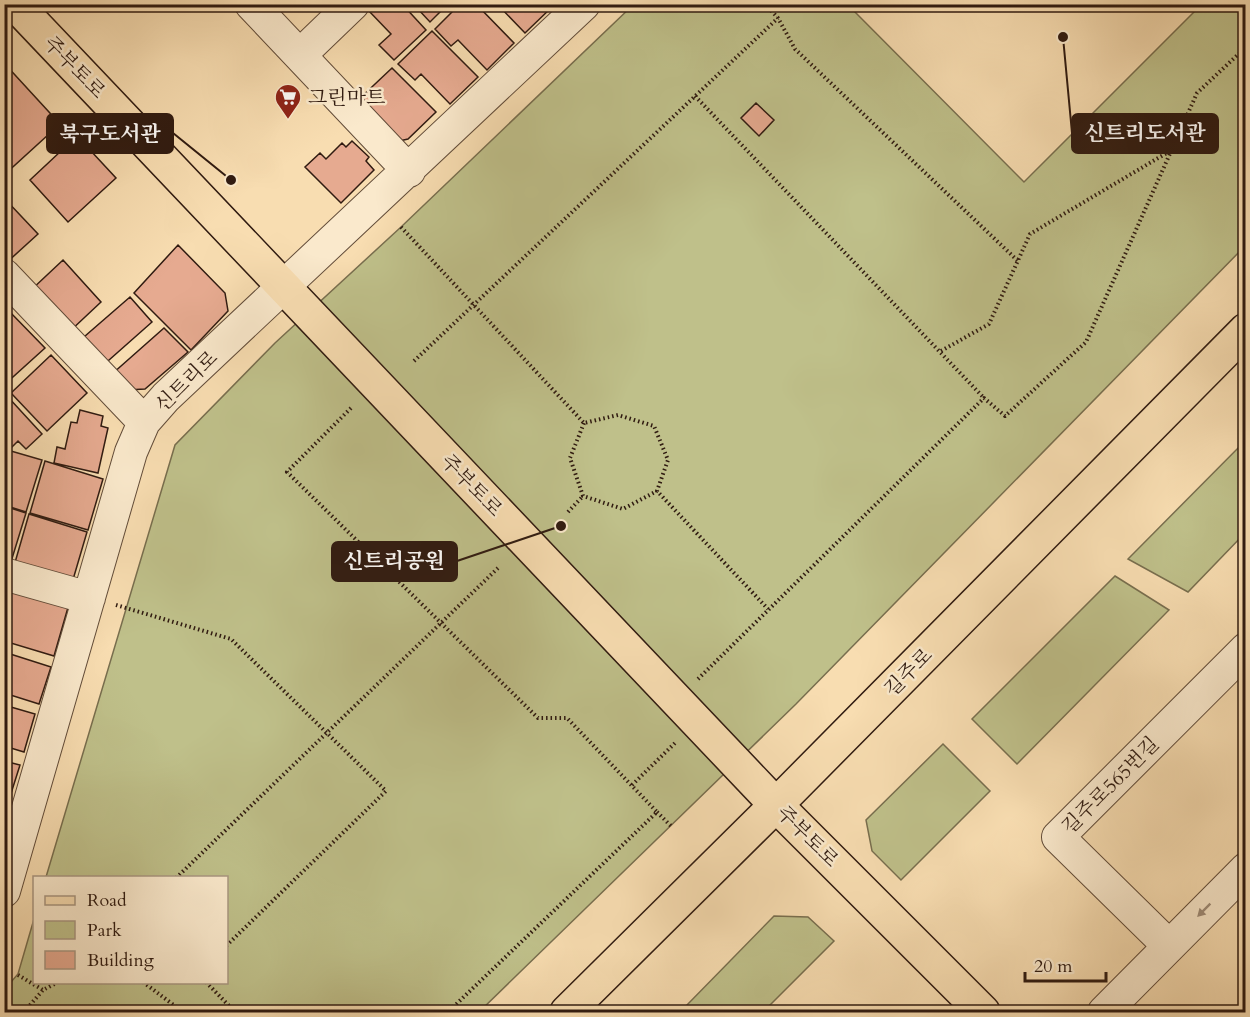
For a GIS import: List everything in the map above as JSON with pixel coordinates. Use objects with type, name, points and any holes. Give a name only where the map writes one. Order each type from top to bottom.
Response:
[{"type":"main road","name":"주부토로","points":[[15,4],[777,805],[983,1012]]},
{"type":"main road","name":"길주로","points":[[567,1012],[777,805],[1245,330]]},
{"type":"street","points":[[251,4],[409,171]]},
{"type":"street","points":[[300,55],[353,4]]},
{"type":"street","name":"신트리로","points":[[6,883],[131,453],[144,422],[166,397],[285,288],[584,4]]},
{"type":"street","points":[[4,275],[144,422]]},
{"type":"street","points":[[4,574],[89,598]]},
{"type":"street","name":"길주로565번길","points":[[1169,945],[1058,837],[1245,649]]},
{"type":"street","points":[[1104,1012],[1245,869]]},
{"type":"path","points":[[765,4],[778,18],[795,48],[1018,261]]},
{"type":"path","points":[[414,362],[778,18]]},
{"type":"path","points":[[695,96],[984,398],[1005,416],[1086,342],[1197,93],[1245,47]]},
{"type":"path","points":[[941,351],[989,324],[1030,234],[1171,151]]},
{"type":"path","points":[[401,227],[584,423]]},
{"type":"path","points":[[696,681],[984,398]]},
{"type":"path","points":[[351,408],[287,472],[538,718],[567,718],[672,827]]},
{"type":"path","points":[[583,496],[622,509],[657,491],[668,460],[654,426],[618,415],[584,423]]},
{"type":"path","points":[[583,496],[570,458],[584,423]]},
{"type":"path","points":[[657,491],[768,609]]},
{"type":"path","points":[[568,512],[583,496]]},
{"type":"path","points":[[178,876],[498,568]]},
{"type":"path","points":[[89,598],[231,639],[386,791],[228,944]]},
{"type":"path","points":[[632,785],[697,721]]},
{"type":"path","points":[[448,1012],[657,812]]},
{"type":"path","points":[[18,975],[43,990]]},
{"type":"path","points":[[24,1012],[43,990],[54,984]]},
{"type":"path","points":[[146,984],[183,1012]]},
{"type":"path","points":[[208,984],[235,1012]]},
{"type":"green space","points":[[633,5],[848,5],[1024,182],[1201,5],[1245,5],[1245,246],[796,704],[479,1012],[5,1012],[5,989],[18,974],[33,922],[33,984],[228,984],[228,876],[46,876],[175,445],[275,343],[401,227]]},
{"type":"green space","points":[[1245,441],[1245,533],[1188,592],[1128,559]]},
{"type":"green space","points":[[1115,576],[1169,610],[1017,764],[972,719]]},
{"type":"green space","points":[[943,744],[990,791],[901,880],[872,851],[866,820]]},
{"type":"green space","points":[[774,916],[808,917],[834,941],[763,1012],[687,1012],[684,1008]]},
{"type":"building","points":[[371,4],[402,4],[426,30],[394,60],[379,45],[391,34],[367,9]]},
{"type":"building","points":[[421,4],[448,4],[430,22],[417,8]]},
{"type":"building","points":[[460,4],[476,4],[514,43],[487,70],[458,40],[451,46],[435,29]]},
{"type":"building","points":[[497,4],[551,4],[553,6],[525,33]]},
{"type":"building","points":[[432,31],[478,77],[450,104],[421,74],[415,80],[398,64]]},
{"type":"building","points":[[4,63],[60,124],[4,175]]},
{"type":"building","points":[[392,68],[436,112],[408,139],[395,142],[357,101]]},
{"type":"building","points":[[756,103],[774,120],[759,136],[741,118]]},
{"type":"building","points":[[77,136],[116,178],[68,222],[30,180]]},
{"type":"building","points":[[352,141],[369,157],[366,161],[374,170],[341,203],[305,167],[320,153],[326,159],[342,143],[346,147]]},
{"type":"building","points":[[4,198],[38,234],[5,264],[4,264]]},
{"type":"building","points":[[178,245],[225,293],[228,311],[191,350],[134,293]]},
{"type":"building","points":[[63,260],[101,302],[68,333],[30,291]]},
{"type":"building","points":[[130,297],[152,322],[100,368],[77,343]]},
{"type":"building","points":[[8,310],[45,348],[4,385],[4,313]]},
{"type":"building","points":[[164,328],[188,352],[145,389],[127,390],[112,374]]},
{"type":"building","points":[[51,355],[87,393],[47,431],[11,393]]},
{"type":"building","points":[[8,397],[42,434],[26,449],[18,441],[12,447],[4,439],[4,401]]},
{"type":"building","points":[[80,410],[103,416],[101,426],[108,428],[98,473],[54,463],[57,447],[65,449],[71,422],[77,423]]},
{"type":"building","points":[[4,449],[42,460],[26,512],[4,505]]},
{"type":"building","points":[[45,461],[103,479],[88,530],[30,513]]},
{"type":"building","points":[[4,506],[26,513],[10,565],[4,563]]},
{"type":"building","points":[[29,514],[87,532],[72,583],[14,566]]},
{"type":"building","points":[[11,586],[69,604],[54,656],[4,641],[4,609]]},
{"type":"building","points":[[4,652],[51,667],[39,704],[4,693]]},
{"type":"building","points":[[4,705],[35,714],[24,752],[4,746]]},
{"type":"building","points":[[4,761],[20,765],[8,803],[4,801]]},
{"type":"place","name":"신트리도서관","points":[[1063,37]]},
{"type":"place","name":"그린마트","points":[[288,120]]},
{"type":"place","name":"북구도서관","points":[[231,180]]},
{"type":"place","name":"신트리공원","points":[[561,526]]}]
